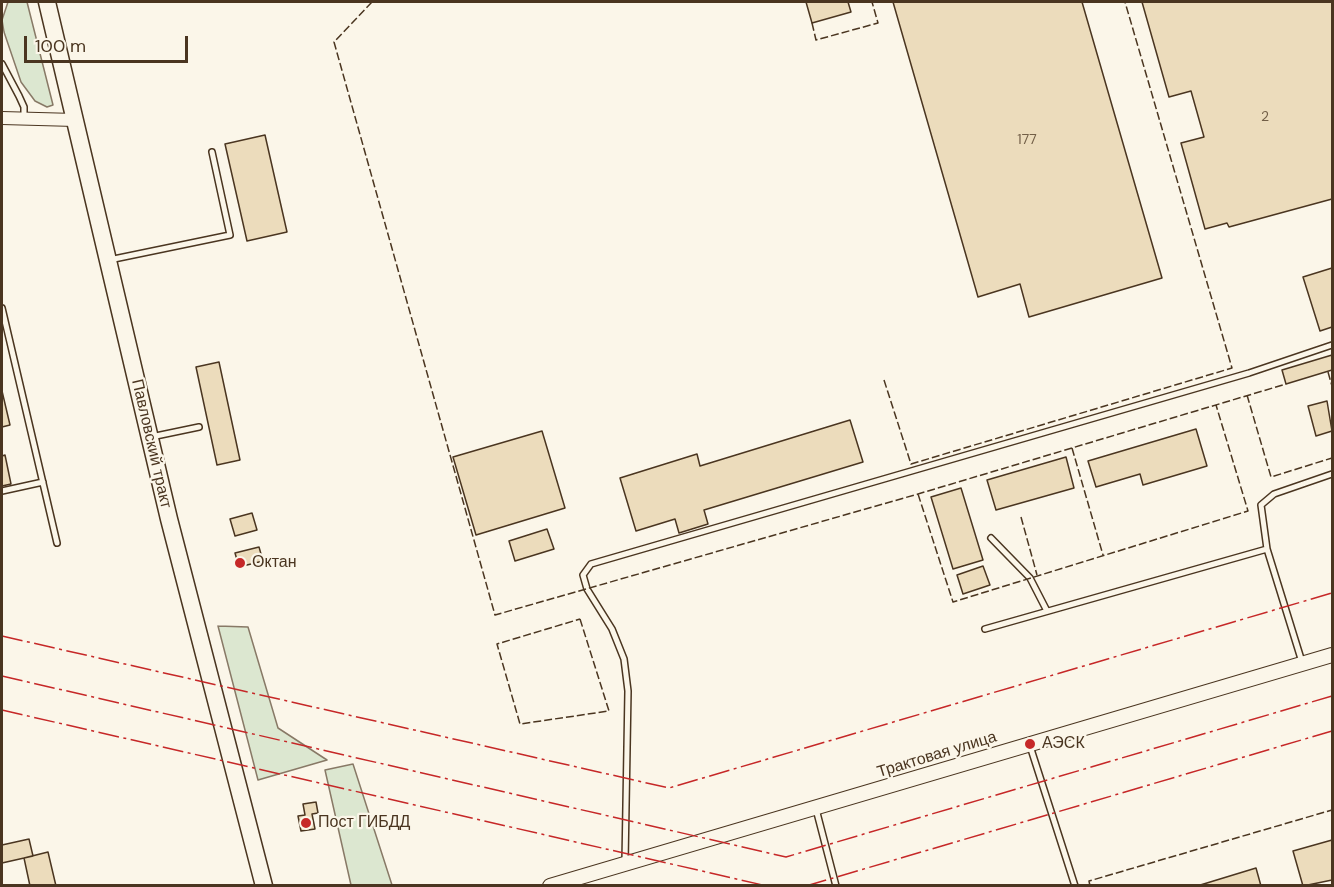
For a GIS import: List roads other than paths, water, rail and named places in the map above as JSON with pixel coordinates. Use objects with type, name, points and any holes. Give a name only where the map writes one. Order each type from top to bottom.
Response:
[{"type":"highway","name":"Павловский тракт","points":[[47,2],[150,438],[264,885]]},
{"type":"highway","points":[[53,2],[57,46]]},
{"type":"main road","name":"Трактовая улица","points":[[557,884],[1332,655]]},
{"type":"main road","points":[[256,854],[269,885]]},
{"type":"street","points":[[2,118],[24,121],[75,120]]},
{"type":"lane","points":[[2,64],[24,107],[24,121]]},
{"type":"lane","points":[[108,261],[230,235],[212,152]]},
{"type":"lane","points":[[2,308],[57,543]]},
{"type":"lane","points":[[625,864],[627,680],[620,649],[585,582],[583,575],[591,564],[1249,372],[1332,345]]},
{"type":"lane","points":[[150,438],[198,427]]},
{"type":"lane","points":[[1303,664],[1267,549],[1261,505],[1274,494],[1332,474]]},
{"type":"lane","points":[[2,491],[42,482]]},
{"type":"lane","points":[[991,538],[1030,578],[1047,611]]},
{"type":"lane","points":[[985,629],[1267,549]]},
{"type":"lane","points":[[1030,744],[1076,885]]},
{"type":"lane","points":[[816,807],[836,885]]},
{"type":"place","name":"Октан","points":[[240,563]]},
{"type":"place","name":"АЭСК","points":[[1030,744]]},
{"type":"place","name":"Пост ГИБДД","points":[[306,823]]}]
